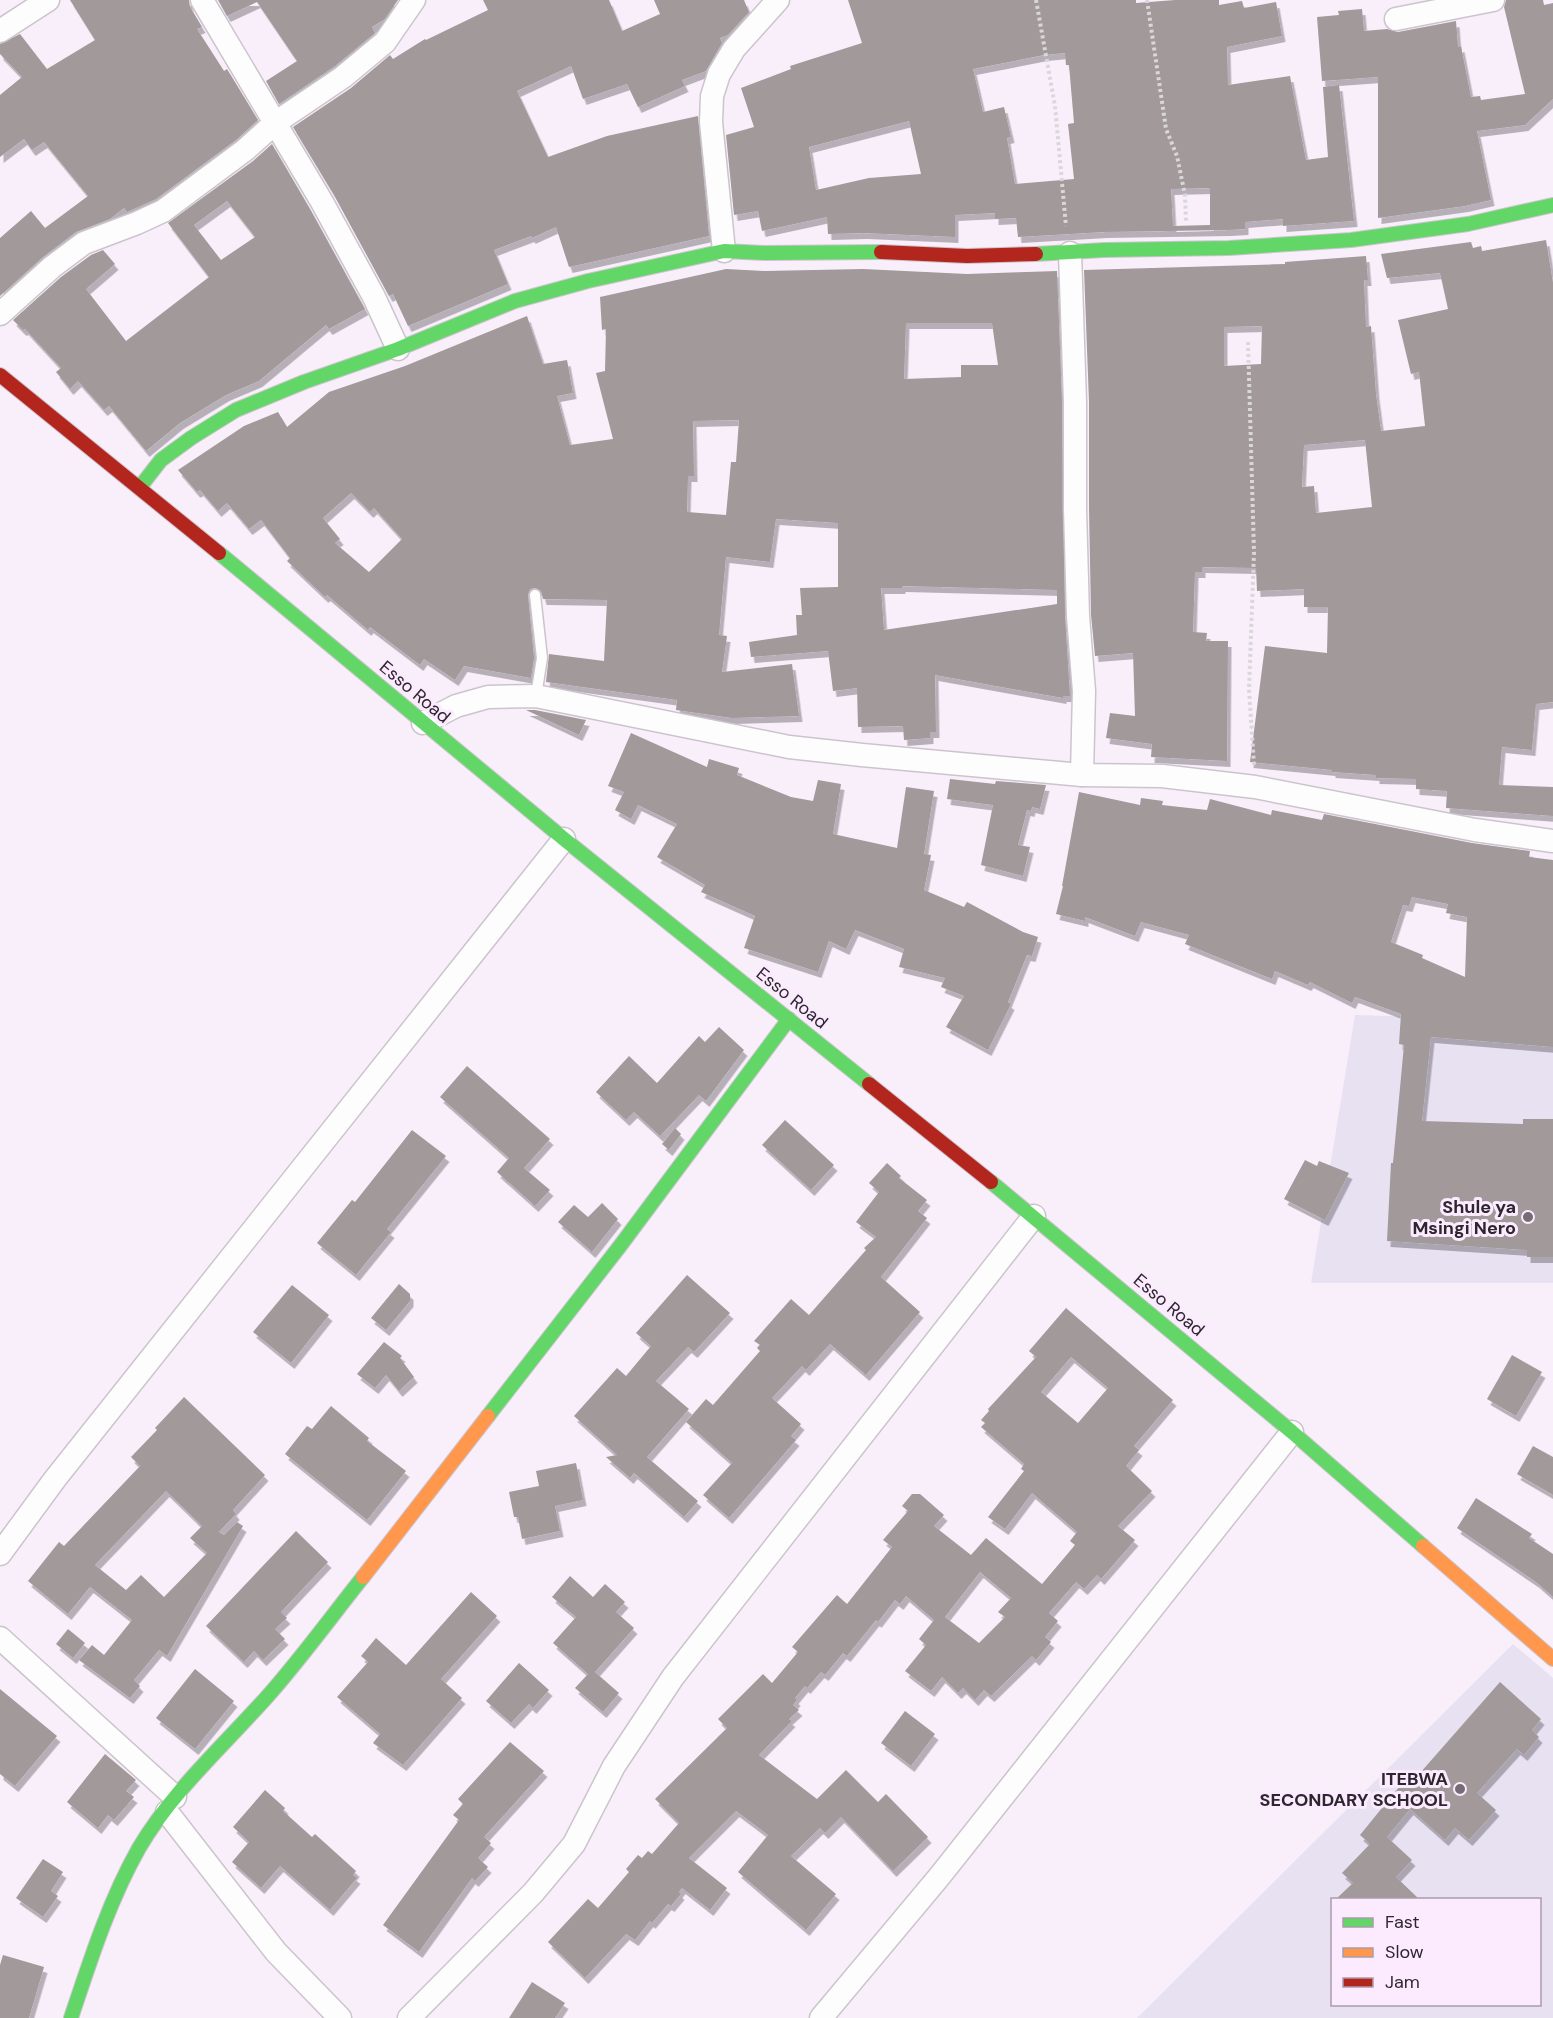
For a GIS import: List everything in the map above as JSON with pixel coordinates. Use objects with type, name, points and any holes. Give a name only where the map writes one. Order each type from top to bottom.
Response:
[{"type":"street","points":[[0,31],[48,0]]},
{"type":"street","points":[[202,0],[342,237],[398,349]]},
{"type":"street","points":[[0,314],[52,267],[84,243],[164,211],[245,150],[275,123],[368,58],[386,42],[414,0]]},
{"type":"street","points":[[724,251],[711,122],[712,96],[719,74],[734,49],[778,0]]},
{"type":"street","points":[[1396,19],[1493,0]]},
{"type":"street","points":[[140,487],[161,460],[191,438],[236,410],[304,382],[398,349],[515,301],[588,281],[724,251],[765,253],[863,251],[967,256],[1104,250],[1229,248],[1351,240],[1468,224],[1553,206]]},
{"type":"street","points":[[1070,253],[1075,402],[1077,594],[1084,691],[1082,775]]},
{"type":"street","name":"Esso Road","points":[[0,375],[140,487],[564,839],[1034,1216],[1292,1431],[1551,1653]]},
{"type":"street","points":[[423,723],[456,706],[488,697],[536,696],[789,747],[1082,775],[1162,776],[1255,787],[1475,830],[1553,842]]},
{"type":"street","points":[[0,1554],[55,1479],[564,839]]},
{"type":"street","points":[[71,2018],[101,1930],[137,1851],[171,1805],[268,1696],[390,1543],[620,1246],[789,1019]]},
{"type":"street","points":[[409,2018],[533,1893],[574,1844],[614,1766],[673,1677],[1034,1216]]},
{"type":"street","points":[[821,2018],[939,1877],[1292,1431]]},
{"type":"street","points":[[0,1638],[171,1805],[276,1952],[340,2018]]},
{"type":"lane","points":[[535,595],[542,658],[536,696]]},
{"type":"path","points":[[1036,0],[1055,106],[1070,253]]},
{"type":"path","points":[[1147,0],[1166,129],[1177,156],[1185,195],[1188,249]]},
{"type":"path","points":[[1248,342],[1254,552],[1249,689],[1255,787]]},
{"type":"shaded area","points":[[1355,1015],[1553,1021],[1553,1283],[1311,1283]]},
{"type":"shaded area","name":"ITEBWA SECONDARY SCHOOL","points":[[1513,1644],[1553,1678],[1553,2018],[1137,2018]]},
{"type":"building","points":[[70,0],[189,0],[190,7],[202,27],[197,29],[224,71],[227,69],[258,120],[236,140],[156,199],[127,212],[124,208],[110,219],[76,232],[43,257],[0,296],[0,238],[31,211],[45,228],[88,196],[44,142],[32,150],[24,139],[0,157],[0,95],[22,77],[0,54],[0,44],[20,34],[47,69],[95,40]]},
{"type":"building","points":[[218,0],[398,0],[385,19],[372,27],[375,33],[335,66],[279,104],[266,81],[297,61],[257,2],[227,16]]},
{"type":"building","points":[[483,0],[609,0],[622,31],[660,14],[654,0],[744,0],[749,12],[728,35],[720,38],[722,43],[706,71],[682,80],[685,86],[638,107],[627,84],[583,99],[571,66],[517,91],[548,157],[607,136],[698,116],[709,236],[569,267],[556,227],[532,238],[531,236],[494,250],[508,284],[408,326],[393,294],[389,296],[334,195],[293,127],[351,88],[390,55],[393,59],[425,39],[488,10]]},
{"type":"building","points":[[848,0],[1136,0],[1136,3],[1219,0],[1219,5],[1242,1],[1244,8],[1276,2],[1282,36],[1227,47],[1228,85],[1290,76],[1306,160],[1328,157],[1323,87],[1339,85],[1354,221],[1283,226],[1283,219],[1245,222],[1245,229],[1104,232],[1018,237],[1016,218],[995,219],[995,213],[955,215],[955,237],[864,233],[828,234],[827,217],[762,231],[758,211],[734,215],[726,135],[754,127],[741,88],[791,69],[790,66],[862,43]],"holes":[[[1065,53],[1066,65],[1069,65],[1074,123],[1068,124],[1074,179],[1015,184],[1007,138],[1011,137],[1004,107],[983,112],[973,69]],[[909,121],[921,174],[869,178],[816,190],[809,147]],[[1210,188],[1210,225],[1173,226],[1171,189]]]},
{"type":"building","points":[[1506,0],[1543,0],[1544,5],[1553,3],[1553,99],[1525,125],[1477,131],[1491,200],[1465,206],[1378,218],[1378,77],[1322,81],[1317,17],[1339,15],[1338,11],[1362,9],[1364,31],[1387,29],[1398,32],[1456,21],[1458,47],[1461,46],[1471,97],[1480,96],[1481,100],[1525,94],[1504,7]]},
{"type":"building","points":[[272,144],[365,309],[329,329],[326,325],[259,381],[226,395],[180,423],[146,451],[109,406],[104,410],[78,381],[70,389],[56,372],[61,368],[25,329],[23,330],[13,320],[61,277],[91,255],[103,250],[115,264],[86,289],[126,341],[209,277],[168,223],[253,161]],"holes":[[[227,201],[255,237],[221,260],[194,225]]]},
{"type":"building","points":[[1546,240],[1553,283],[1553,702],[1536,704],[1532,750],[1502,747],[1499,785],[1553,787],[1553,816],[1446,808],[1447,791],[1416,789],[1416,779],[1376,778],[1376,775],[1250,762],[1265,646],[1327,653],[1328,607],[1304,607],[1304,589],[1257,591],[1256,568],[1202,567],[1202,572],[1195,572],[1193,632],[1207,633],[1206,641],[1228,641],[1227,761],[1151,757],[1152,744],[1106,738],[1110,713],[1135,716],[1133,653],[1095,656],[1091,615],[1089,402],[1084,270],[1285,264],[1285,262],[1366,256],[1368,280],[1364,280],[1366,327],[1371,326],[1381,431],[1425,426],[1419,372],[1411,374],[1398,320],[1448,309],[1440,273],[1387,278],[1381,254],[1471,242],[1473,248],[1481,246],[1482,251]],"holes":[[[1262,326],[1261,364],[1224,366],[1224,327]],[[1365,440],[1372,507],[1316,513],[1314,486],[1302,487],[1304,445]]]},
{"type":"building","points":[[726,269],[765,271],[863,269],[967,274],[1057,271],[1062,402],[1065,616],[1070,696],[1063,696],[1063,698],[935,675],[936,732],[930,732],[930,738],[904,740],[903,726],[858,727],[857,688],[833,691],[828,651],[751,657],[749,642],[797,635],[796,615],[802,615],[800,588],[838,587],[838,523],[776,519],[770,562],[726,557],[719,635],[727,636],[722,672],[792,664],[799,716],[732,718],[676,710],[677,700],[546,682],[549,654],[604,661],[607,600],[543,599],[541,591],[535,588],[530,589],[528,595],[534,658],[531,678],[464,666],[455,680],[424,659],[420,665],[370,627],[368,630],[327,595],[325,597],[287,561],[290,558],[261,520],[249,529],[227,503],[218,511],[178,470],[244,426],[278,412],[287,427],[329,392],[405,366],[527,316],[543,364],[567,360],[573,393],[557,396],[570,445],[613,439],[596,373],[605,371],[606,329],[602,330],[600,297]],"holes":[[[906,323],[992,323],[998,365],[961,365],[961,377],[904,379]],[[739,420],[736,462],[731,462],[726,515],[687,512],[688,476],[694,476],[693,421]],[[351,493],[370,512],[374,508],[402,539],[369,572],[335,543],[340,539],[323,518]],[[902,586],[1057,590],[1057,604],[884,630],[881,588],[902,588]]]},
{"type":"building","points":[[526,710],[535,710],[586,720],[579,735]]},
{"type":"building","points":[[631,733],[707,767],[709,759],[739,768],[737,775],[791,797],[813,801],[818,780],[841,784],[833,834],[897,848],[906,787],[934,791],[924,854],[931,855],[924,890],[964,907],[967,902],[1023,932],[1038,937],[1032,956],[1027,955],[1008,1002],[1011,1004],[988,1050],[946,1027],[964,996],[941,987],[945,978],[899,967],[904,949],[855,930],[846,949],[829,941],[818,972],[744,948],[755,916],[701,892],[705,885],[657,857],[677,824],[638,805],[631,819],[615,810],[624,792],[608,786]]},
{"type":"building","points":[[950,779],[995,784],[996,781],[1046,785],[1040,809],[1032,807],[1031,811],[1027,810],[1018,845],[1030,847],[1023,876],[981,865],[993,805],[947,799]]},
{"type":"building","points":[[1079,792],[1140,805],[1141,798],[1163,801],[1162,805],[1207,810],[1210,799],[1271,815],[1272,810],[1322,820],[1324,814],[1472,843],[1530,851],[1529,857],[1553,860],[1553,1047],[1431,1037],[1422,1121],[1523,1124],[1523,1119],[1553,1119],[1553,1257],[1527,1257],[1527,1250],[1387,1241],[1391,1163],[1393,1163],[1404,1045],[1399,1044],[1401,1014],[1355,997],[1352,1003],[1310,982],[1308,985],[1275,971],[1272,979],[1185,944],[1189,935],[1141,922],[1135,936],[1085,917],[1085,921],[1056,914]],"holes":[[[1412,897],[1448,904],[1446,913],[1467,917],[1465,977],[1422,958],[1423,955],[1391,942],[1403,905],[1409,906]]]},
{"type":"building","points":[[719,1027],[744,1050],[706,1101],[699,1095],[660,1136],[634,1112],[626,1120],[596,1092],[629,1056],[657,1083],[699,1036],[705,1042]]},
{"type":"building","points":[[467,1066],[550,1139],[524,1168],[550,1190],[535,1206],[497,1172],[509,1158],[440,1097]]},
{"type":"building","points":[[785,1120],[834,1165],[811,1190],[762,1145]]},
{"type":"building","points":[[675,1128],[681,1134],[669,1150],[662,1144]]},
{"type":"building","points":[[412,1130],[446,1156],[387,1229],[391,1232],[356,1275],[317,1243],[352,1200],[355,1202]]},
{"type":"building","points":[[1305,1160],[1317,1166],[1319,1161],[1349,1173],[1325,1220],[1284,1199]]},
{"type":"building","points":[[887,1163],[901,1176],[899,1178],[927,1200],[918,1211],[927,1218],[881,1277],[920,1312],[866,1375],[830,1344],[806,1370],[802,1366],[772,1398],[801,1424],[791,1436],[796,1440],[729,1518],[703,1495],[732,1463],[686,1422],[706,1399],[713,1405],[760,1351],[757,1348],[760,1345],[754,1341],[791,1299],[809,1315],[866,1250],[864,1248],[876,1237],[856,1222],[879,1192],[869,1183]]},
{"type":"building","points":[[602,1203],[618,1219],[592,1252],[558,1222],[574,1205],[588,1217]]},
{"type":"building","points":[[687,1275],[730,1313],[694,1352],[688,1347],[656,1381],[689,1409],[647,1457],[698,1501],[684,1517],[634,1473],[630,1478],[606,1457],[617,1455],[574,1416],[617,1368],[626,1376],[651,1346],[636,1333]]},
{"type":"building","points":[[399,1284],[410,1294],[410,1301],[386,1330],[371,1318]]},
{"type":"building","points":[[292,1285],[329,1315],[291,1363],[253,1332]]},
{"type":"building","points":[[1066,1308],[1173,1400],[1134,1446],[1139,1450],[1126,1466],[1152,1491],[1118,1526],[1135,1540],[1101,1579],[1097,1575],[1084,1589],[1076,1582],[1049,1613],[1058,1621],[1045,1637],[1051,1642],[1036,1660],[1032,1656],[991,1696],[984,1690],[975,1700],[963,1688],[958,1693],[942,1677],[931,1691],[905,1671],[926,1645],[919,1639],[934,1620],[906,1596],[900,1604],[895,1600],[847,1656],[843,1653],[825,1675],[821,1672],[807,1688],[805,1686],[795,1698],[797,1700],[793,1705],[799,1710],[789,1719],[792,1721],[759,1755],[817,1799],[846,1770],[878,1802],[886,1794],[928,1837],[893,1871],[841,1817],[825,1833],[820,1828],[791,1856],[836,1894],[806,1930],[738,1872],[768,1835],[736,1811],[689,1858],[727,1888],[710,1910],[682,1888],[679,1892],[681,1894],[671,1906],[668,1904],[652,1923],[650,1921],[635,1940],[626,1934],[585,1978],[548,1942],[588,1899],[598,1908],[629,1872],[626,1869],[638,1855],[642,1858],[648,1851],[652,1854],[679,1823],[655,1799],[727,1728],[718,1719],[763,1674],[772,1683],[798,1652],[792,1647],[837,1595],[847,1604],[892,1547],[883,1540],[908,1511],[902,1506],[912,1494],[920,1494],[944,1515],[934,1526],[971,1555],[986,1538],[1042,1584],[1075,1545],[1070,1541],[1077,1532],[1032,1493],[1005,1529],[988,1517],[1024,1471],[1021,1469],[1024,1464],[981,1427],[985,1423],[981,1420],[989,1411],[988,1409],[1036,1357],[1029,1351]],"holes":[[[1071,1357],[1108,1388],[1078,1423],[1041,1392]],[[980,1572],[1011,1598],[998,1612],[1005,1617],[979,1643],[945,1617]]]},
{"type":"building","points":[[384,1342],[402,1356],[400,1358],[414,1377],[399,1391],[386,1375],[375,1388],[357,1374]]},
{"type":"building","points":[[1512,1355],[1542,1372],[1516,1416],[1487,1399]]},
{"type":"building","points":[[184,1397],[265,1475],[233,1510],[236,1514],[219,1532],[224,1535],[237,1522],[243,1526],[167,1656],[159,1650],[134,1680],[140,1686],[130,1698],[79,1660],[92,1645],[104,1655],[132,1620],[90,1587],[68,1614],[28,1581],[59,1542],[64,1546],[140,1466],[131,1457],[157,1430],[155,1428]],"holes":[[[166,1491],[202,1526],[190,1538],[207,1553],[164,1597],[141,1575],[126,1590],[95,1565]]]},
{"type":"building","points":[[331,1406],[369,1438],[367,1441],[406,1471],[367,1520],[285,1454],[307,1426],[312,1429]]},
{"type":"building","points":[[1533,1446],[1553,1457],[1553,1495],[1517,1474]]},
{"type":"building","points":[[576,1463],[583,1500],[555,1506],[560,1531],[522,1539],[518,1517],[514,1517],[509,1492],[539,1486],[536,1471]]},
{"type":"building","points":[[1476,1498],[1532,1534],[1529,1538],[1553,1554],[1553,1597],[1536,1582],[1457,1528]]},
{"type":"building","points":[[296,1531],[328,1562],[281,1612],[287,1618],[275,1629],[285,1639],[263,1660],[254,1651],[244,1662],[206,1626]]},
{"type":"building","points":[[570,1576],[593,1597],[605,1584],[625,1602],[616,1612],[634,1628],[595,1672],[619,1693],[603,1712],[575,1688],[588,1674],[553,1643],[576,1617],[552,1597]]},
{"type":"building","points":[[471,1592],[497,1616],[441,1679],[462,1698],[403,1765],[373,1743],[380,1734],[337,1697],[368,1662],[361,1656],[376,1638],[406,1665]]},
{"type":"building","points":[[68,1629],[85,1643],[73,1658],[56,1644]]},
{"type":"building","points":[[519,1663],[549,1690],[533,1708],[529,1704],[511,1723],[486,1701]]},
{"type":"building","points":[[195,1669],[234,1701],[195,1749],[156,1718]]},
{"type":"building","points":[[1500,1682],[1541,1719],[1532,1730],[1539,1737],[1524,1755],[1517,1749],[1477,1793],[1496,1810],[1469,1840],[1455,1828],[1445,1840],[1410,1809],[1387,1837],[1412,1860],[1396,1877],[1418,1898],[1337,1898],[1353,1883],[1342,1873],[1370,1844],[1360,1835],[1408,1776],[1413,1781]]},
{"type":"building","points":[[0,1689],[57,1736],[15,1786],[0,1774]]},
{"type":"building","points":[[905,1711],[935,1734],[911,1766],[881,1743]]},
{"type":"building","points":[[510,1742],[544,1771],[484,1837],[491,1843],[478,1858],[488,1867],[475,1881],[472,1878],[419,1952],[383,1925],[459,1820],[453,1815],[463,1804],[458,1799]]},
{"type":"building","points":[[105,1754],[136,1780],[126,1791],[134,1797],[114,1820],[108,1815],[98,1828],[67,1802]]},
{"type":"building","points":[[265,1790],[285,1808],[283,1811],[312,1837],[315,1834],[356,1871],[353,1875],[357,1878],[330,1910],[280,1866],[261,1888],[232,1862],[249,1842],[233,1827]]},
{"type":"building","points":[[43,1859],[63,1872],[51,1891],[58,1896],[43,1917],[16,1898]]},
{"type":"building","points":[[3,1955],[44,1967],[29,2018],[0,2018],[0,1965]]},
{"type":"building","points":[[532,1982],[565,2003],[555,2018],[509,2018]]},
{"type":"traffic: fast","points":[[1036,254],[1104,250],[1229,248],[1351,240],[1468,224],[1553,205]]},
{"type":"traffic: fast","points":[[140,487],[161,460],[236,410],[304,382],[398,349],[515,301],[588,281],[724,251],[881,252]]},
{"type":"traffic: fast","points":[[219,553],[564,839],[869,1084]]},
{"type":"traffic: fast","points":[[488,1416],[620,1246],[789,1019]]},
{"type":"traffic: fast","points":[[991,1182],[1292,1432],[1423,1546]]},
{"type":"traffic: fast","points":[[71,2018],[109,1910],[128,1868],[152,1827],[198,1770],[279,1684],[363,1577]]},
{"type":"traffic: slow","points":[[363,1577],[488,1416]]},
{"type":"traffic: slow","points":[[1423,1546],[1553,1659]]},
{"type":"traffic: jam","points":[[881,252],[967,256],[1036,254]]},
{"type":"traffic: jam","points":[[0,375],[219,553]]},
{"type":"traffic: jam","points":[[869,1084],[991,1182]]},
{"type":"place","name":"Shule ya Msingi Nero","points":[[1528,1217]]},
{"type":"place","name":"ITEBWA SECONDARY SCHOOL","points":[[1460,1789]]}]
